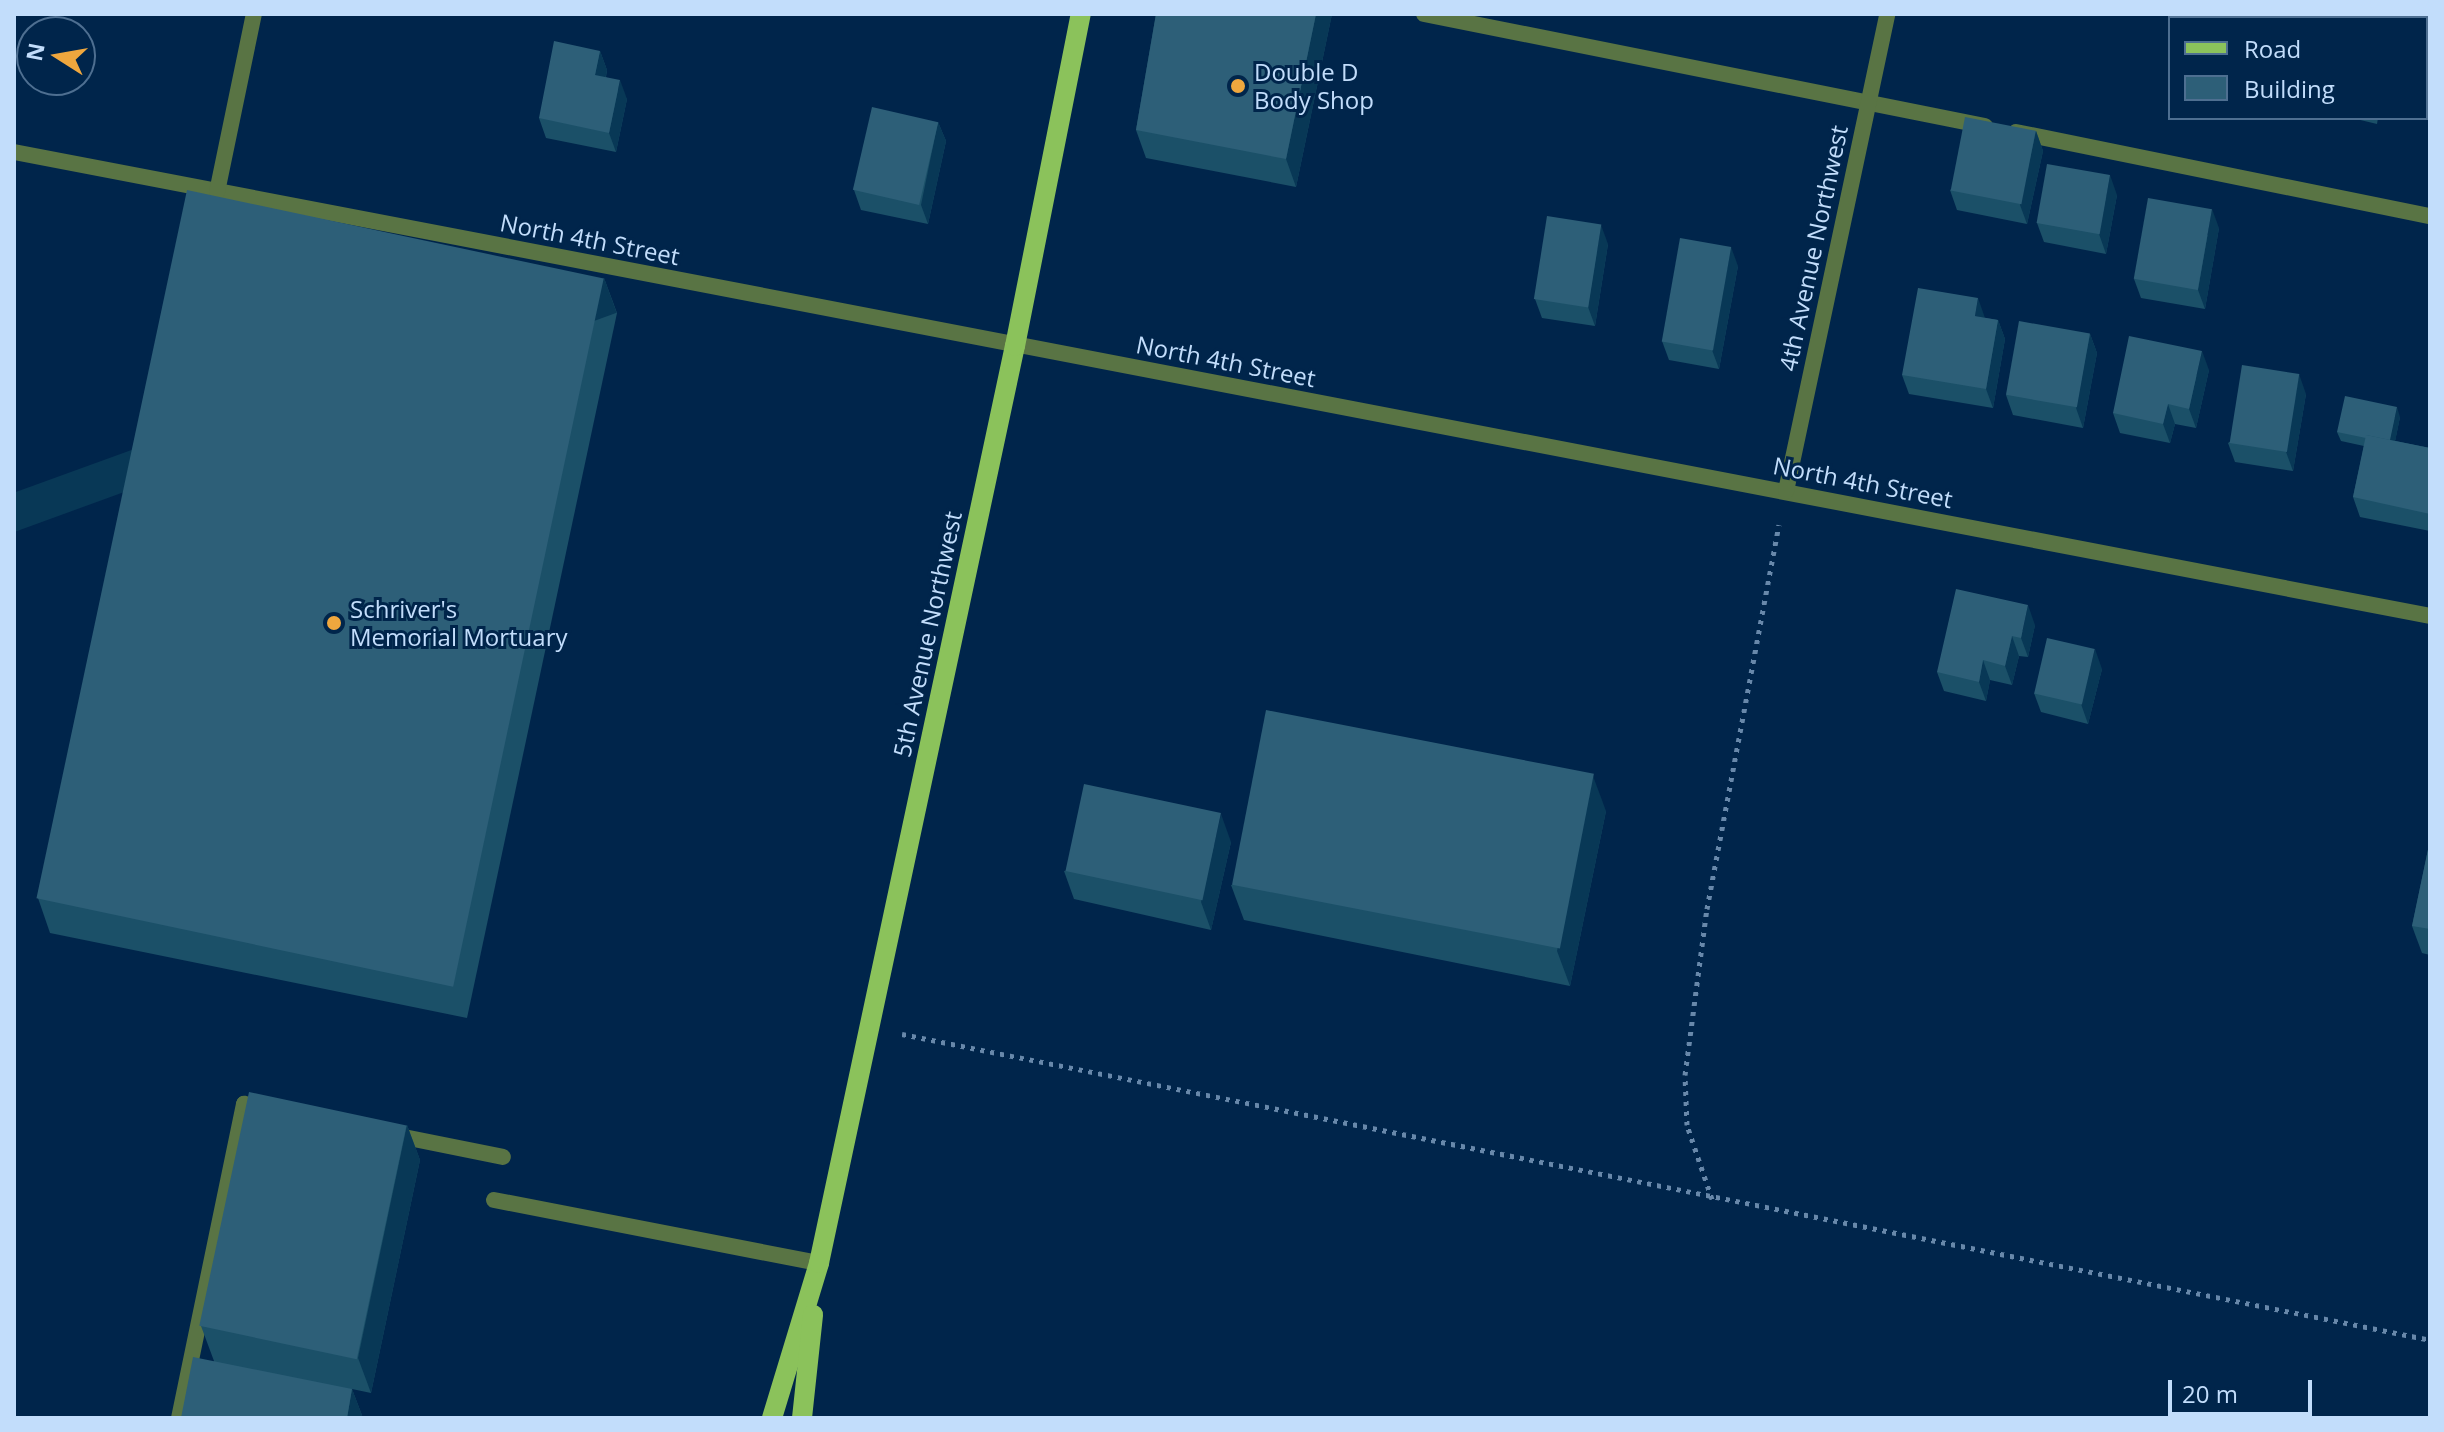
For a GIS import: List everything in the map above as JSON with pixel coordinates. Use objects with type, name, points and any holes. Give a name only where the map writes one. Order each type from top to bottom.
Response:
[{"type":"main road","name":"5th Avenue Northwest","points":[[772,1418],[819,1263],[1015,346],[1081,14]]},
{"type":"main road","name":"5th Avenue Northwest","points":[[802,1418],[819,1263]]},
{"type":"street","points":[[217,192],[254,14]]},
{"type":"street","points":[[1424,14],[2430,216]]},
{"type":"street","name":"4th Avenue Northwest","points":[[1786,491],[1887,14]]},
{"type":"street","name":"North 4th Street","points":[[14,152],[2430,616]]},
{"type":"street","points":[[179,1418],[244,1104],[290,1113]]},
{"type":"street","points":[[381,1132],[503,1157]]},
{"type":"street","points":[[494,1200],[819,1263]]},
{"type":"path","points":[[1713,1200],[1687,1125],[1685,1075],[1707,909],[1786,491]]},
{"type":"path","points":[[870,1027],[1713,1200],[2430,1340]]},
{"type":"building","name":"Double D Body Shop","points":[[1156,14],[1316,14],[1286,159],[1136,130]]},
{"type":"building","points":[[2351,14],[2360,16],[2310,16]]},
{"type":"building","points":[[554,41],[600,51],[595,75],[620,80],[609,133],[539,118]]},
{"type":"building","points":[[872,107],[938,122],[919,205],[853,190]]},
{"type":"building","points":[[1965,117],[2036,131],[2021,204],[1951,191]]},
{"type":"building","points":[[2047,164],[2110,175],[2100,234],[2037,223]]},
{"type":"building","name":"Schriver's Memorial Mortuary","points":[[187,190],[604,279],[453,987],[36,898]]},
{"type":"building","points":[[2148,198],[2212,209],[2198,290],[2134,279]]},
{"type":"building","points":[[1547,216],[1601,225],[1588,308],[1534,299]]},
{"type":"building","points":[[1680,238],[1731,247],[1713,350],[1662,341]]},
{"type":"building","points":[[1918,288],[1978,298],[1975,316],[1998,320],[1986,389],[1902,375]]},
{"type":"building","points":[[2019,321],[2090,334],[2077,407],[2006,395]]},
{"type":"building","points":[[2129,336],[2202,351],[2189,409],[2168,404],[2163,424],[2113,413]]},
{"type":"building","points":[[2242,365],[2299,374],[2287,452],[2230,443]]},
{"type":"building","points":[[2345,396],[2397,407],[2390,440],[2337,432]]},
{"type":"building","points":[[2366,435],[2430,448],[2430,514],[2353,497]]},
{"type":"building","points":[[1956,589],[2028,605],[2021,638],[2012,636],[2005,666],[1983,660],[1979,682],[1937,672]]},
{"type":"building","points":[[2047,638],[2095,649],[2082,705],[2034,694]]},
{"type":"building","points":[[1266,710],[1594,774],[1560,948],[1232,885]]},
{"type":"building","points":[[1084,784],[1221,813],[1202,900],[1065,871]]},
{"type":"building","points":[[2430,840],[2430,929],[2412,926]]},
{"type":"building","points":[[249,1092],[406,1125],[357,1359],[199,1326]]},
{"type":"building","points":[[193,1357],[352,1389],[347,1418],[181,1418]]},
{"type":"place","name":"Double D Body Shop","points":[[1238,86]]},
{"type":"place","name":"Schriver's Memorial Mortuary","points":[[334,623]]}]
